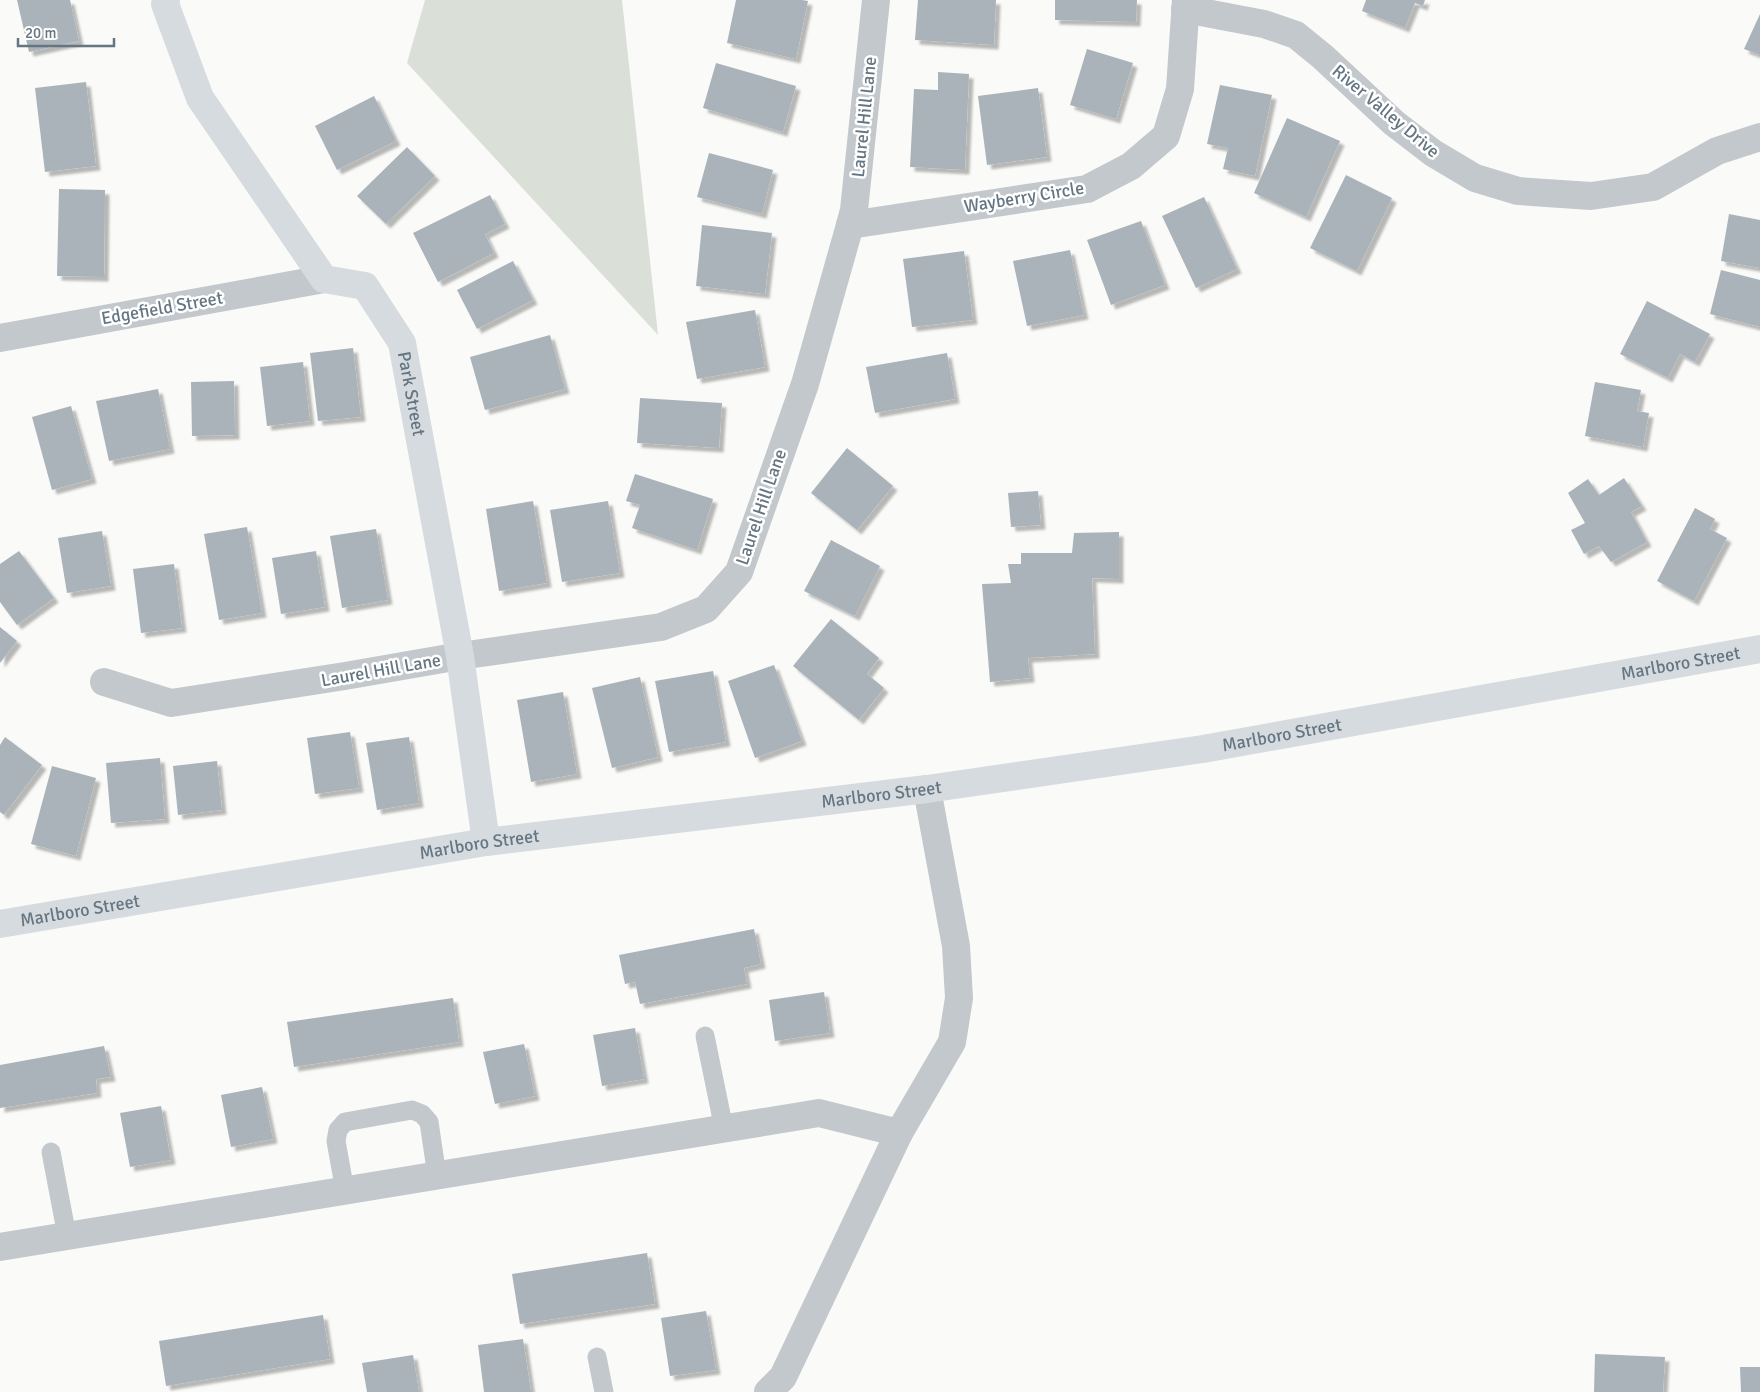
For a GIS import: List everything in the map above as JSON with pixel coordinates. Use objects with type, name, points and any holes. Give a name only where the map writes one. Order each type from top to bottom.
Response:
[{"type":"street","points":[[166,0],[165,4],[200,98],[324,279]]},
{"type":"street","name":"Laurel Hill Lane","points":[[104,682],[171,703],[460,656],[661,627],[706,609],[739,572],[805,384],[850,225],[854,210],[876,0]]},
{"type":"street","name":"Wayberry Circle","points":[[850,225],[1087,189],[1131,166],[1166,136],[1180,89],[1186,4]]},
{"type":"street","name":"River Valley Drive","points":[[1186,4],[1264,24],[1296,35],[1394,123],[1433,153],[1475,178],[1518,191],[1591,196],[1653,187],[1717,151],[1760,137]]},
{"type":"street","name":"Edgefield Street","points":[[0,338],[324,279]]},
{"type":"street","name":"Park Street","points":[[324,279],[365,286],[402,343],[460,656],[486,842]]},
{"type":"street","name":"Marlboro Street","points":[[0,924],[486,842],[927,790],[1203,749],[1760,649]]},
{"type":"street","points":[[768,1392],[783,1377],[899,1134],[952,1042],[959,998],[956,946],[927,790]]},
{"type":"street","points":[[0,1247],[819,1113],[899,1134]]},
{"type":"lane","points":[[705,1036],[724,1129]]},
{"type":"lane","points":[[345,1191],[336,1140],[338,1130],[345,1122],[412,1110],[422,1114],[429,1122],[437,1176]]},
{"type":"lane","points":[[51,1152],[67,1236]]},
{"type":"lane","points":[[597,1357],[604,1392]]},
{"type":"shaded area","points":[[425,0],[622,0],[658,335],[407,63]]},
{"type":"building","points":[[17,0],[70,0],[79,41],[29,52]]},
{"type":"building","points":[[736,0],[808,1],[796,59],[727,43]]},
{"type":"building","points":[[918,0],[996,0],[994,45],[915,40]]},
{"type":"building","points":[[1055,0],[1137,0],[1136,22],[1055,20]]},
{"type":"building","points":[[1366,0],[1425,0],[1423,6],[1415,3],[1405,28],[1362,11]]},
{"type":"building","points":[[1760,14],[1760,55],[1744,49]]},
{"type":"building","points":[[1087,49],[1133,63],[1116,119],[1070,105]]},
{"type":"building","points":[[716,63],[796,86],[783,132],[703,108]]},
{"type":"building","points":[[938,72],[969,74],[965,170],[910,167],[914,89],[938,90]]},
{"type":"building","points":[[86,82],[96,166],[45,172],[35,88]]},
{"type":"building","points":[[1220,85],[1272,95],[1255,176],[1223,169],[1228,148],[1207,144]]},
{"type":"building","points":[[1038,88],[1047,157],[987,165],[978,96]]},
{"type":"building","points":[[374,96],[396,141],[337,170],[315,126]]},
{"type":"building","points":[[1287,118],[1340,141],[1306,217],[1254,193]]},
{"type":"building","points":[[407,147],[435,176],[386,224],[357,196]]},
{"type":"building","points":[[709,153],[773,170],[762,214],[697,197]]},
{"type":"building","points":[[1346,175],[1392,198],[1357,271],[1310,248]]},
{"type":"building","points":[[59,189],[105,190],[104,277],[57,276]]},
{"type":"building","points":[[490,195],[505,224],[485,234],[494,253],[438,282],[413,233]]},
{"type":"building","points":[[1204,197],[1237,269],[1196,288],[1162,216]]},
{"type":"building","points":[[1729,214],[1760,220],[1760,268],[1721,261]]},
{"type":"building","points":[[1141,221],[1165,285],[1111,305],[1087,240]]},
{"type":"building","points":[[702,225],[772,233],[765,294],[696,286]]},
{"type":"building","points":[[1070,250],[1084,315],[1027,326],[1013,261]]},
{"type":"building","points":[[964,251],[973,320],[912,327],[903,259]]},
{"type":"building","points":[[513,261],[533,300],[477,329],[457,290]]},
{"type":"building","points":[[1721,270],[1760,280],[1760,327],[1710,314]]},
{"type":"building","points":[[1647,301],[1710,334],[1695,362],[1680,354],[1668,378],[1620,354]]},
{"type":"building","points":[[755,310],[765,367],[697,379],[686,322]]},
{"type":"building","points":[[550,335],[565,389],[485,410],[470,357]]},
{"type":"building","points":[[353,348],[361,417],[318,421],[310,353]]},
{"type":"building","points":[[947,353],[955,399],[875,413],[866,367]]},
{"type":"building","points":[[303,362],[310,421],[267,426],[260,367]]},
{"type":"building","points":[[234,381],[235,435],[192,436],[191,382]]},
{"type":"building","points":[[1595,382],[1641,390],[1637,411],[1649,413],[1643,447],[1585,436]]},
{"type":"building","points":[[158,389],[170,449],[109,461],[96,401]]},
{"type":"building","points":[[640,398],[722,403],[719,448],[637,443]]},
{"type":"building","points":[[71,406],[92,479],[52,490],[32,417]]},
{"type":"building","points":[[847,448],[893,486],[857,530],[811,493]]},
{"type":"building","points":[[635,474],[713,499],[697,550],[632,528],[640,505],[626,501]]},
{"type":"building","points":[[1624,478],[1642,506],[1631,512],[1647,542],[1611,562],[1599,546],[1584,554],[1571,530],[1585,523],[1568,493],[1588,479],[1599,495]]},
{"type":"building","points":[[1038,491],[1041,525],[1011,527],[1008,493]]},
{"type":"building","points":[[533,501],[547,583],[499,591],[486,509]]},
{"type":"building","points":[[608,501],[620,573],[562,582],[550,510]]},
{"type":"building","points":[[1695,508],[1715,519],[1710,529],[1727,538],[1694,601],[1657,581]]},
{"type":"building","points":[[247,527],[262,613],[219,620],[204,534]]},
{"type":"building","points":[[376,529],[388,600],[342,608],[330,536]]},
{"type":"building","points":[[102,531],[111,586],[67,593],[58,538]]},
{"type":"building","points":[[1119,532],[1119,579],[1092,578],[1095,654],[1028,658],[1030,678],[990,682],[982,584],[1011,583],[1008,564],[1021,564],[1021,553],[1072,553],[1074,533]]},
{"type":"building","points":[[831,540],[880,566],[855,616],[804,591]]},
{"type":"building","points":[[19,551],[54,598],[17,625],[0,602],[0,564]]},
{"type":"building","points":[[316,551],[325,607],[281,614],[272,558]]},
{"type":"building","points":[[174,564],[182,628],[141,633],[133,569]]},
{"type":"building","points":[[831,619],[879,658],[867,674],[884,688],[859,720],[793,666]]},
{"type":"building","points":[[0,627],[17,641],[0,663]]},
{"type":"building","points":[[774,665],[802,741],[755,758],[728,681]]},
{"type":"building","points":[[713,671],[726,742],[669,752],[655,681]]},
{"type":"building","points":[[640,677],[658,757],[612,768],[592,688]]},
{"type":"building","points":[[563,692],[577,774],[531,782],[517,700]]},
{"type":"building","points":[[350,732],[359,788],[315,794],[307,738]]},
{"type":"building","points":[[5,737],[42,765],[4,815],[0,812],[0,745]]},
{"type":"building","points":[[409,737],[419,803],[377,810],[366,743]]},
{"type":"building","points":[[160,758],[165,819],[111,823],[106,763]]},
{"type":"building","points":[[217,761],[222,810],[178,815],[173,766]]},
{"type":"building","points":[[52,766],[96,778],[76,856],[31,844]]},
{"type":"building","points":[[754,929],[761,964],[744,968],[747,984],[640,1004],[635,982],[625,984],[619,955]]},
{"type":"building","points":[[824,992],[830,1033],[775,1041],[769,1000]]},
{"type":"building","points":[[453,998],[459,1042],[294,1067],[287,1022]]},
{"type":"building","points":[[635,1028],[644,1079],[602,1086],[593,1035]]},
{"type":"building","points":[[524,1044],[535,1096],[495,1104],[483,1052]]},
{"type":"building","points":[[104,1046],[111,1077],[96,1079],[97,1093],[0,1108],[0,1065]]},
{"type":"building","points":[[262,1087],[273,1139],[231,1147],[221,1095]]},
{"type":"building","points":[[161,1106],[171,1160],[130,1167],[120,1113]]},
{"type":"building","points":[[647,1253],[655,1304],[520,1324],[512,1274]]},
{"type":"building","points":[[706,1311],[716,1370],[670,1376],[661,1318]]},
{"type":"building","points":[[323,1315],[330,1359],[166,1386],[159,1341]]},
{"type":"building","points":[[523,1339],[531,1392],[484,1392],[478,1345]]},
{"type":"building","points":[[1595,1354],[1665,1357],[1663,1392],[1594,1392]]},
{"type":"building","points":[[413,1355],[419,1392],[367,1392],[362,1363]]},
{"type":"building","points":[[1740,1367],[1760,1367],[1760,1392],[1741,1392]]}]
